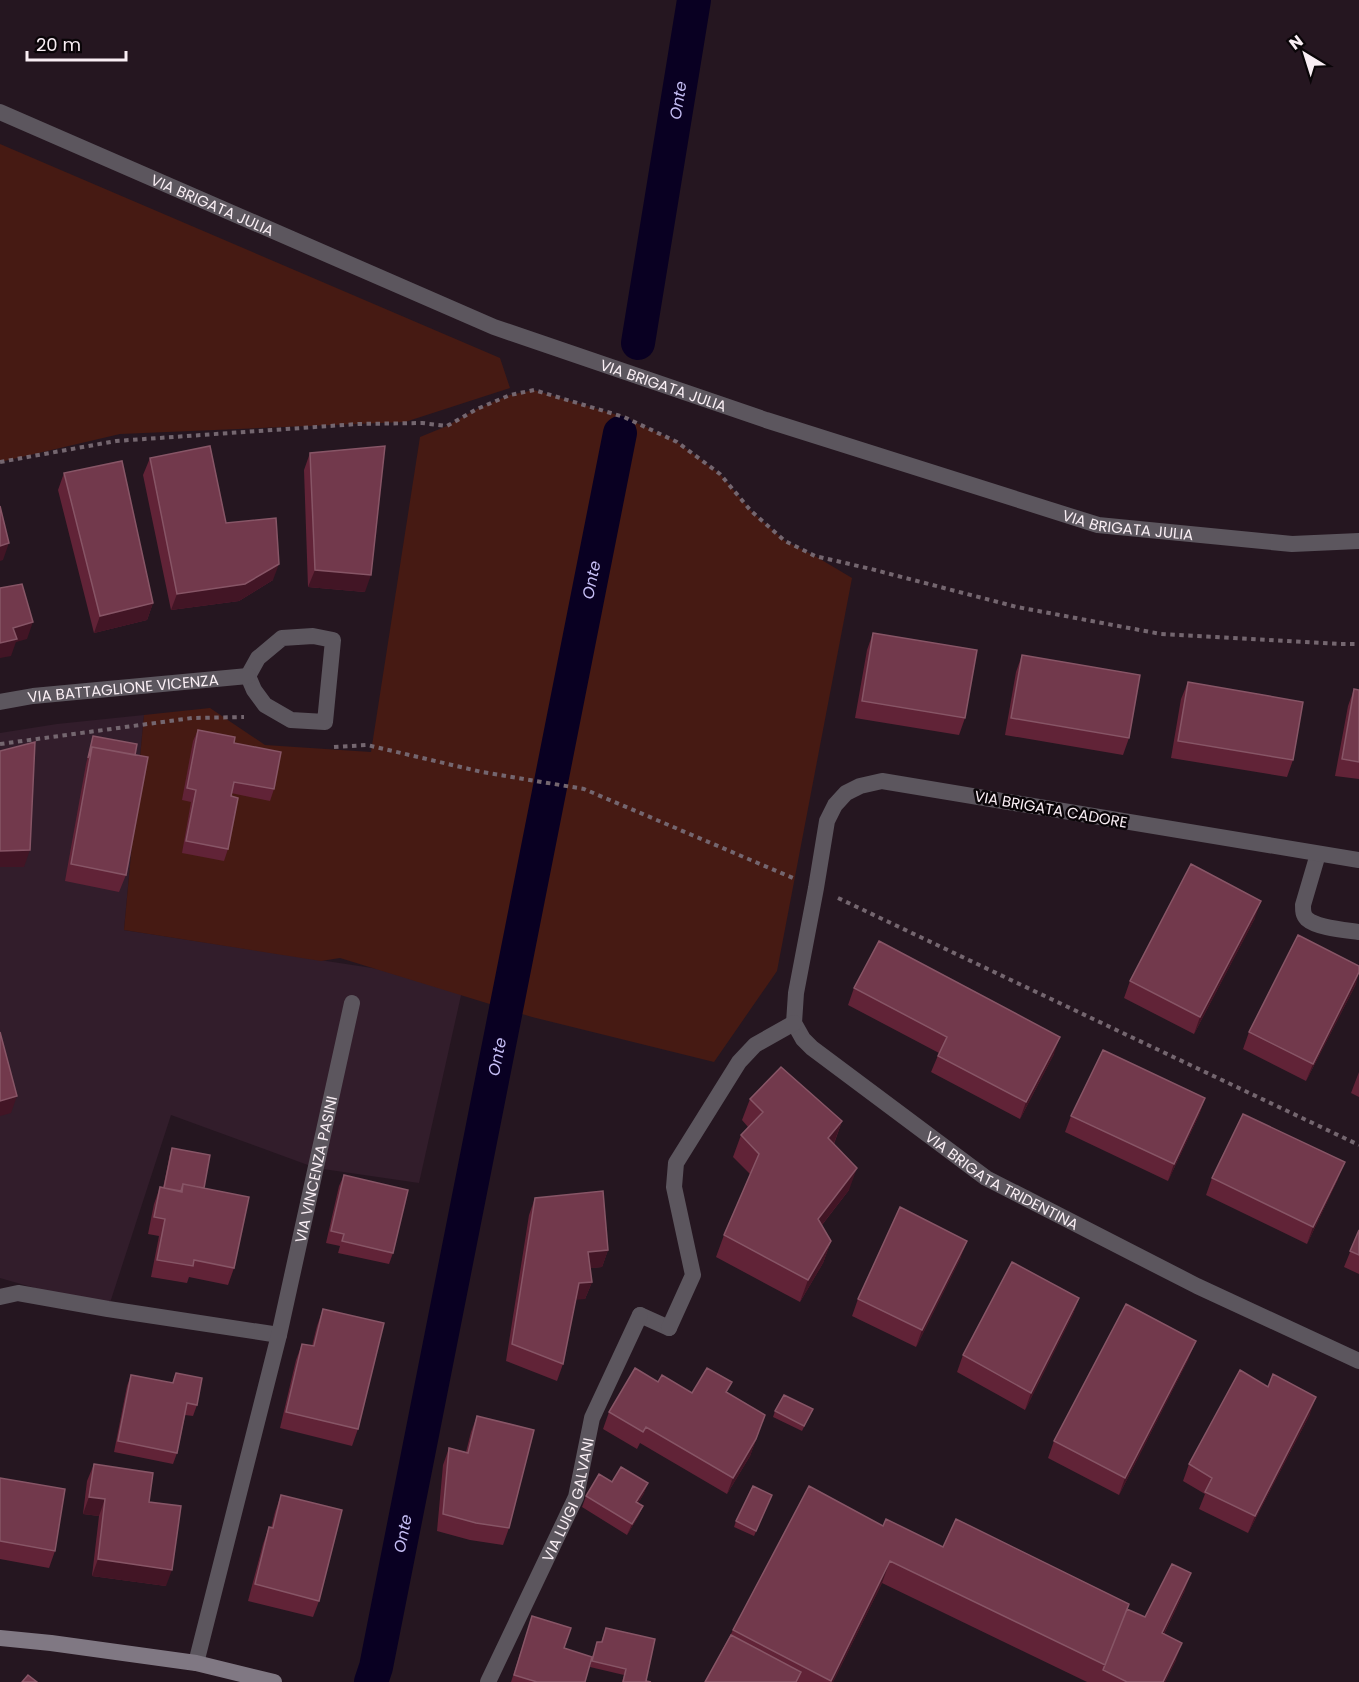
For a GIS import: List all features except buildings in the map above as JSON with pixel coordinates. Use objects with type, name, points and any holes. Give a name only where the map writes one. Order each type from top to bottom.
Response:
[{"type":"main road","points":[[0,1638],[196,1663],[274,1682]]},
{"type":"street","name":"VIA BRIGATA JULIA","points":[[0,112],[494,327],[788,427],[1098,525],[1292,544],[1359,541]]},
{"type":"street","points":[[313,636],[333,640],[325,722],[291,720],[265,705],[254,690],[248,676],[258,658],[282,638],[313,636]]},
{"type":"street","name":"VIA BATTAGLIONE VICENZA","points":[[0,702],[33,696],[248,676]]},
{"type":"street","name":"VIA BRIGATA CADORE","points":[[816,888],[827,821],[835,805],[846,793],[860,786],[882,781],[1359,860]]},
{"type":"street","points":[[1318,854],[1303,905],[1303,914],[1306,919],[1315,924],[1359,932]]},
{"type":"street","points":[[794,1023],[796,993],[816,888]]},
{"type":"street","name":"VIA VINCENZA PASINI","points":[[196,1663],[279,1335],[352,1004]]},
{"type":"street","name":"VIA LUIGI GALVANI","points":[[488,1682],[576,1497],[591,1418],[640,1315],[669,1328],[693,1275],[674,1187],[676,1163],[739,1062],[755,1045],[794,1023]]},
{"type":"street","name":"VIA BRIGATA TRIDENTINA","points":[[794,1023],[803,1039],[813,1048],[986,1178],[1197,1286],[1359,1361]]},
{"type":"street","points":[[0,1298],[18,1293],[279,1335]]},
{"type":"path","points":[[0,462],[116,441],[358,423],[422,423],[447,426],[477,409],[510,395],[534,390],[624,417],[677,442],[720,474],[751,511],[785,541],[815,556],[1017,607],[1161,634],[1359,644]]},
{"type":"path","points":[[0,744],[192,718],[245,717],[253,723]]},
{"type":"path","points":[[326,747],[367,745],[482,772],[584,789],[816,888],[1359,1145]]},
{"type":"shaded area","points":[[0,144],[500,358],[510,388],[405,422],[120,434],[0,462]]},
{"type":"shaded area","points":[[534,390],[624,417],[677,442],[720,474],[751,511],[785,541],[852,578],[777,971],[714,1062],[532,1017],[340,958],[321,961],[124,930],[144,715],[210,708],[265,745],[371,752],[420,437],[510,395]]},
{"type":"shaded area","points":[[144,715],[124,930],[464,982],[419,1183],[316,1168],[171,1115],[108,1309],[0,1278],[0,733],[57,724]]},
{"type":"waterway","name":"Onte","points":[[638,343],[694,0]]},
{"type":"waterway","name":"Onte","points":[[371,1682],[376,1667],[620,433]]}]
